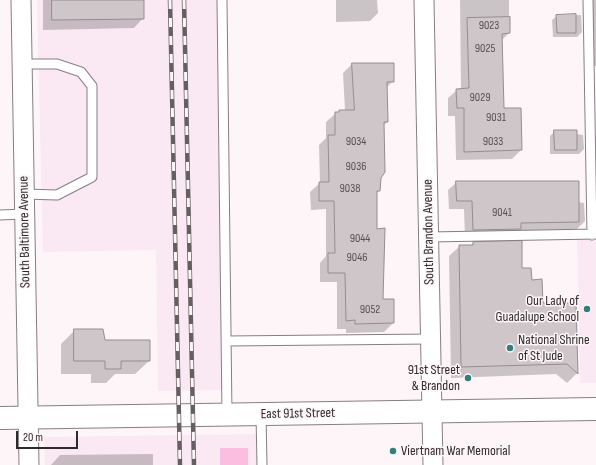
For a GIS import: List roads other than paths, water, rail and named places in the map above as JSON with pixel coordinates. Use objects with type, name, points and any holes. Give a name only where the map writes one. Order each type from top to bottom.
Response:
[{"type":"street","name":"South Baltimore Avenue","points":[[21,0],[29,465]]},
{"type":"street","name":"South Brandon Avenue","points":[[424,0],[433,465]]},
{"type":"street","name":"East 91st Street","points":[[0,418],[596,409]]},
{"type":"lane","points":[[222,0],[227,414]]},
{"type":"lane","points":[[429,237],[594,235],[588,0]]},
{"type":"lane","points":[[22,64],[57,64],[81,72],[92,86],[92,177],[57,195],[24,194]]},
{"type":"lane","points":[[0,215],[24,214]]},
{"type":"lane","points":[[227,341],[431,339]]},
{"type":"lane","points":[[261,414],[262,465]]},
{"type":"railway","points":[[170,0],[180,465]]},
{"type":"railway","points":[[184,0],[194,465]]},
{"type":"place","name":"Our Lady of Guadalupe School","points":[[587,309]]},
{"type":"place","name":"National Shrine of St Jude","points":[[510,348]]},
{"type":"place","name":"91st Street & Brandon","points":[[468,378]]},
{"type":"place","name":"Viertnam War Memorial","points":[[393,451]]}]
